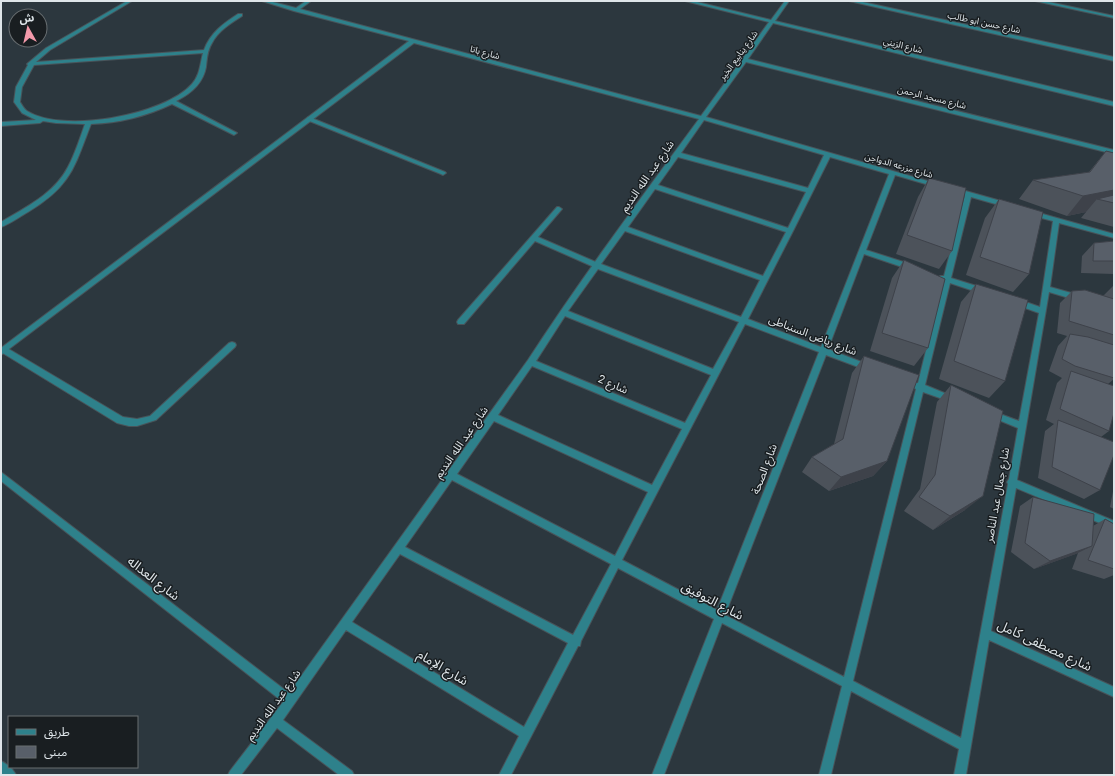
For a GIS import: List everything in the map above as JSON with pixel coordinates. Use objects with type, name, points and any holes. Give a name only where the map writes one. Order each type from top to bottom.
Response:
[{"type":"street","points":[[44,121],[30,116],[21,110],[16,102],[16,93],[30,64],[48,49],[130,1]]},
{"type":"street","name":"شارع باتا","points":[[264,1],[702,118]]},
{"type":"street","points":[[296,10],[309,1]]},
{"type":"street","name":"شارع الزيني","points":[[687,1],[1114,104]]},
{"type":"street","name":"شارع ينابيع الخير","points":[[702,118],[787,1]]},
{"type":"street","name":"شارع حسن ابو طالب","points":[[851,1],[1114,59]]},
{"type":"street","points":[[1037,1],[1114,17]]},
{"type":"street","points":[[1,124],[44,121],[89,122],[133,116],[154,110],[171,101],[194,85],[200,76],[205,51],[208,44],[219,30],[240,15]]},
{"type":"street","points":[[232,345],[153,418],[141,423],[130,424],[120,420],[3,351],[413,41]]},
{"type":"street","points":[[30,64],[205,51]]},
{"type":"street","name":"شارع مسجد الرحمن","points":[[745,60],[1114,152]]},
{"type":"street","points":[[171,101],[234,133]]},
{"type":"street","name":"شارع مزرعه الدواجن","points":[[702,118],[1012,207]]},
{"type":"street","name":"شارع عبد الله النديم","points":[[234,775],[291,701],[531,362],[563,312],[596,265],[702,118]]},
{"type":"street","points":[[309,119],[443,173]]},
{"type":"street","points":[[1,225],[35,205],[53,191],[72,167],[89,122]]},
{"type":"street","points":[[676,154],[810,191]]},
{"type":"street","points":[[505,775],[576,642],[615,563],[714,373],[790,231],[828,154]]},
{"type":"street","name":"شارع الصحة","points":[[658,775],[893,172]]},
{"type":"street","points":[[653,186],[790,231]]},
{"type":"street","points":[[825,775],[968,194]]},
{"type":"street","points":[[461,322],[559,209]]},
{"type":"street","points":[[1027,211],[1114,236]]},
{"type":"street","name":"شارع جمال عبد الناصر","points":[[960,775],[1046,288],[1056,220]]},
{"type":"street","points":[[624,228],[764,278]]},
{"type":"street","name":"شارع رياض السنباطى","points":[[533,238],[596,265],[875,370]]},
{"type":"street","points":[[862,251],[918,269]]},
{"type":"street","points":[[932,274],[991,294]]},
{"type":"street","points":[[1046,288],[1084,300]]},
{"type":"street","points":[[1013,301],[1042,311]]},
{"type":"street","points":[[563,312],[714,373]]},
{"type":"street","name":"شارع 2","points":[[531,362],[686,427]]},
{"type":"street","points":[[905,381],[956,400]]},
{"type":"street","points":[[985,411],[1021,425]]},
{"type":"street","points":[[492,417],[653,490]]},
{"type":"street","name":"شارع العداله","points":[[1,476],[291,701]]},
{"type":"street","name":"شارع التوفيق","points":[[451,476],[965,746]]},
{"type":"street","points":[[1011,482],[1114,525]]},
{"type":"street","points":[[399,549],[576,642]]},
{"type":"street","name":"شارع الإمام","points":[[345,624],[526,734]]},
{"type":"street","name":"شارع مصطفى كامل","points":[[985,633],[1114,692]]},
{"type":"street","points":[[276,722],[348,775]]},
{"type":"street","points":[[1,767],[10,775]]},
{"type":"building","points":[[1106,151],[1114,153],[1114,190],[1083,196],[1033,180],[1090,172]]},
{"type":"building","points":[[929,178],[966,188],[952,251],[907,235]]},
{"type":"building","points":[[1114,195],[1114,203],[1097,199]]},
{"type":"building","points":[[999,199],[1043,212],[1029,274],[980,257]]},
{"type":"building","points":[[1114,241],[1114,261],[1093,261],[1094,243]]},
{"type":"building","points":[[904,260],[945,279],[928,348],[882,333]]},
{"type":"building","points":[[976,284],[1028,300],[1005,381],[954,361]]},
{"type":"building","points":[[1085,290],[1114,299],[1114,335],[1069,321],[1072,291]]},
{"type":"building","points":[[1070,334],[1088,337],[1114,345],[1114,378],[1075,366],[1062,359]]},
{"type":"building","points":[[864,356],[919,375],[887,461],[841,477],[812,457],[843,439]]},
{"type":"building","points":[[1071,371],[1114,386],[1114,413],[1109,431],[1060,409]]},
{"type":"building","points":[[951,385],[1003,411],[983,496],[950,516],[919,497],[935,475]]},
{"type":"building","points":[[1058,420],[1114,442],[1114,455],[1100,490],[1052,467]]},
{"type":"building","points":[[1033,497],[1094,514],[1092,546],[1050,561],[1025,543]]},
{"type":"building","points":[[1105,519],[1114,524],[1114,569],[1088,560]]}]
